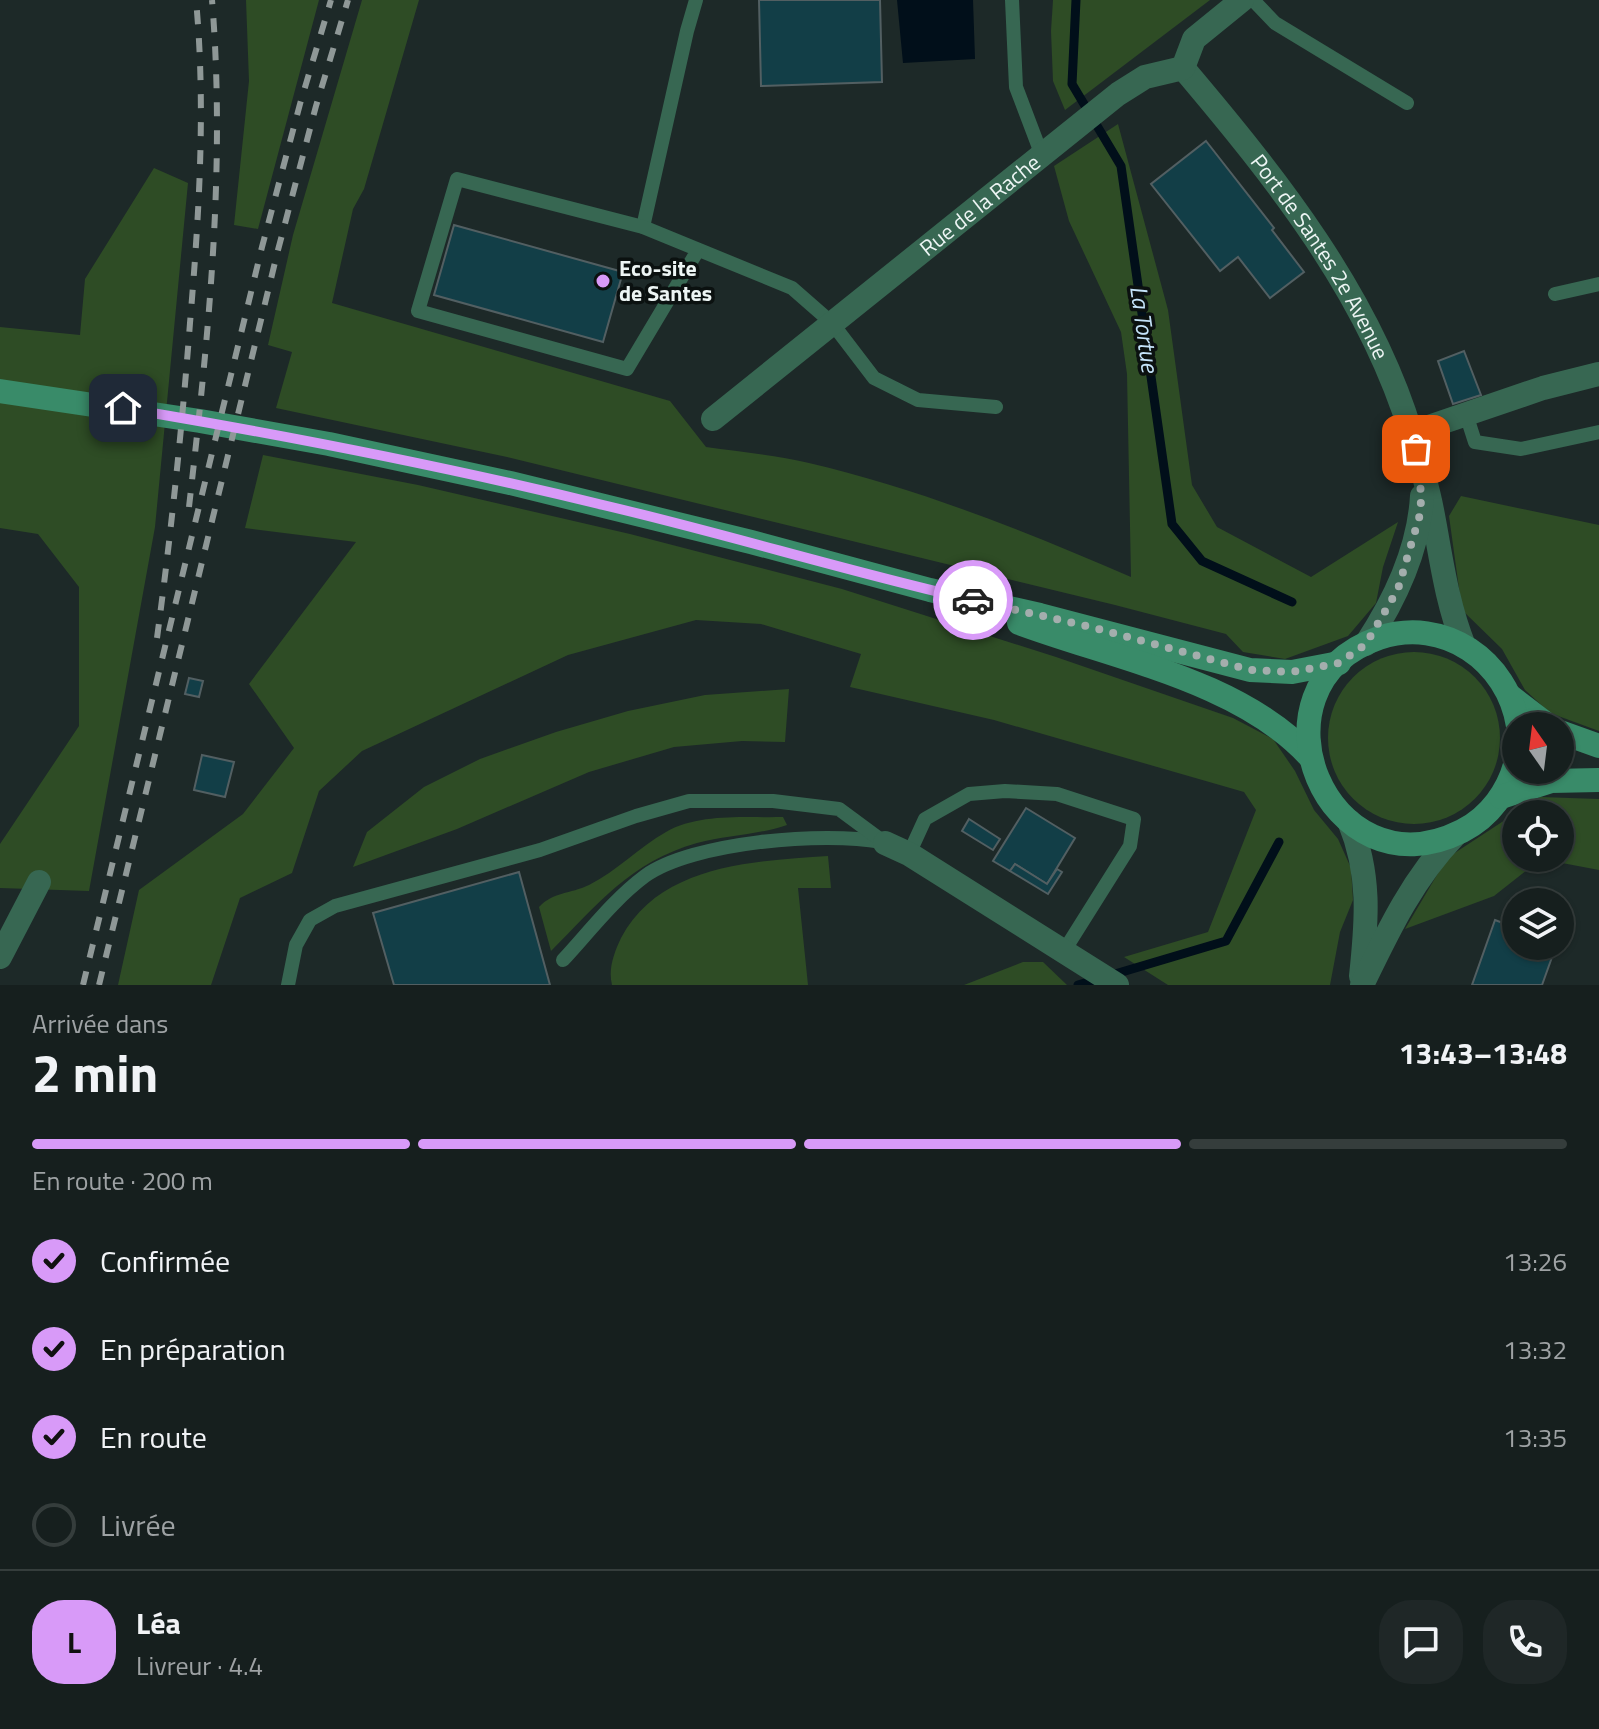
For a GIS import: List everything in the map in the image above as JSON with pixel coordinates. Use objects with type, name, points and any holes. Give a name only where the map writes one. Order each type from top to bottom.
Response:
[{"type":"main road","points":[[0,391],[123,408],[329,444],[615,507],[1250,670],[1292,672],[1339,663]]},
{"type":"main road","points":[[930,590],[1061,639],[1218,692],[1277,725],[1310,757]]},
{"type":"main road","points":[[1506,784],[1501,797],[1481,819],[1455,835],[1428,842],[1400,842],[1373,835],[1349,821],[1323,793],[1310,757],[1308,732],[1312,706],[1323,683],[1339,663],[1366,644],[1390,635],[1416,632],[1441,636],[1464,646],[1496,672],[1510,696],[1514,712]]},
{"type":"main road","points":[[1510,696],[1531,712]]},
{"type":"main road","points":[[1574,737],[1599,746]]},
{"type":"main road","points":[[1501,797],[1551,781],[1599,780]]},
{"type":"street","points":[[1183,68],[1194,39],[1242,0]]},
{"type":"street","name":"Rue de la Rache","points":[[713,419],[1118,94],[1145,77],[1183,68]]},
{"type":"street","name":"Port de Santes 2e Avenue","points":[[1183,68],[1319,243],[1350,291],[1379,349],[1411,433],[1431,505],[1449,605],[1464,646]]},
{"type":"street","points":[[1411,433],[1543,388],[1599,374]]},
{"type":"street","name":"Port de Santes 2e Avenue","points":[[1366,644],[1394,598],[1415,539],[1421,511],[1420,465]]},
{"type":"street","points":[[1349,821],[1359,845],[1367,886],[1361,985]]},
{"type":"street","points":[[1361,985],[1408,894],[1434,856],[1455,835]]},
{"type":"street","points":[[885,843],[909,854],[1117,985]]},
{"type":"street","points":[[0,957],[39,882]]},
{"type":"lane","points":[[643,227],[696,0]]},
{"type":"lane","points":[[1012,0],[1016,87],[1041,153]]},
{"type":"lane","points":[[1253,0],[1275,23],[1407,103]]},
{"type":"lane","points":[[698,250],[627,369],[418,311],[457,179],[643,227],[792,288],[832,323],[874,378],[918,400],[996,407]]},
{"type":"lane","points":[[1555,294],[1599,284]]},
{"type":"lane","points":[[1466,414],[1475,442],[1521,449],[1599,432]]},
{"type":"lane","points":[[909,854],[925,819],[969,794],[1005,791],[1057,794],[1134,819],[1130,846],[1073,957]]},
{"type":"lane","points":[[288,985],[296,945],[310,920],[335,906],[540,850],[689,801],[773,801],[839,809],[885,843]]},
{"type":"lane","points":[[563,960],[619,898],[647,875],[674,861],[706,852],[775,843],[856,837],[885,843]]},
{"type":"green space","points":[[246,0],[319,0],[258,229],[234,225],[249,81]]},
{"type":"green space","points":[[362,0],[419,0],[364,189],[353,209],[332,303],[670,401],[706,447],[796,460],[892,485],[1013,528],[1131,577],[1127,374],[1121,332],[1069,221],[1054,166],[1118,124],[1168,310],[1192,485],[1217,527],[1311,577],[1398,522],[1383,567],[1376,603],[1348,636],[1285,659],[1243,652],[1226,634],[1115,605],[507,457],[276,408],[292,352],[268,345],[293,235]]},
{"type":"green space","points":[[1053,0],[1210,0],[1065,110],[1053,81]]},
{"type":"green space","points":[[154,168],[188,183],[155,527],[89,891],[0,888],[0,844],[79,726],[79,587],[38,534],[0,528],[0,327],[80,335],[85,279]]},
{"type":"green space","points":[[263,455],[418,485],[630,534],[842,589],[1056,657],[1233,718],[1273,739],[1295,771],[1314,810],[1338,839],[1351,868],[1353,900],[1340,932],[1330,985],[1168,985],[1124,957],[1208,932],[1256,810],[1244,792],[994,720],[850,687],[861,654],[761,624],[696,620],[568,655],[362,751],[319,791],[292,873],[240,898],[211,985],[118,985],[139,890],[243,814],[294,748],[249,684],[356,542],[245,528]]},
{"type":"green space","points":[[1461,496],[1599,525],[1599,731],[1574,722],[1574,712],[1549,712],[1525,690],[1502,649],[1462,610],[1449,516]]},
{"type":"green space","points":[[1414,652],[1447,659],[1475,677],[1493,705],[1500,738],[1493,771],[1475,799],[1447,817],[1414,824],[1381,817],[1353,799],[1335,771],[1328,738],[1335,705],[1353,677],[1381,659]]},
{"type":"green space","points":[[789,689],[785,742],[742,741],[674,747],[589,772],[457,829],[353,867],[367,832],[424,787],[480,759],[628,711],[705,695]]},
{"type":"green space","points":[[1540,797],[1599,799],[1599,870],[1574,865],[1574,800],[1535,800]]},
{"type":"green space","points":[[783,817],[787,825],[697,843],[653,861],[616,886],[551,951],[539,907],[550,898],[599,879],[656,838],[679,826],[708,819]]},
{"type":"green space","points":[[1502,822],[1502,872],[1524,872],[1494,896],[1405,929],[1447,858]]},
{"type":"green space","points":[[828,856],[831,888],[798,888],[808,985],[612,985],[612,961],[621,938],[638,913],[660,895],[684,881],[712,871],[770,861]]},
{"type":"green space","points":[[1023,962],[1043,962],[1067,985],[964,985]]},
{"type":"water","points":[[897,0],[973,0],[975,59],[903,63]]},
{"type":"building","points":[[759,0],[880,0],[882,82],[761,86]]},
{"type":"building","points":[[1206,141],[1304,272],[1270,298],[1238,257],[1220,271],[1151,184]]},
{"type":"building","points":[[454,225],[623,272],[603,342],[434,295]]},
{"type":"building","points":[[1464,351],[1481,395],[1453,404],[1438,361]]},
{"type":"building","points":[[189,678],[203,681],[199,697],[185,694]]},
{"type":"building","points":[[202,755],[234,762],[225,797],[194,790]]},
{"type":"building","points":[[1026,808],[1075,838],[1047,884],[1015,864],[1010,871],[993,861]]},
{"type":"building","points":[[969,819],[1000,839],[993,850],[962,831]]},
{"type":"building","points":[[1015,864],[1047,884],[1057,869],[1062,872],[1048,894],[1010,871]]},
{"type":"building","points":[[519,872],[550,985],[394,985],[373,913]]},
{"type":"building","points":[[1495,920],[1502,923],[1502,960],[1551,960],[1542,985],[1472,985]]},
{"type":"waterway","name":"La Tortue","points":[[1076,0],[1072,84],[1121,166],[1172,524],[1202,561],[1292,602]]},
{"type":"waterway","name":"La Tortue","points":[[1078,985],[1226,941],[1279,842]]},
{"type":"railway","points":[[157,638],[180,441],[196,242],[201,121],[196,0]]},
{"type":"railway","points":[[189,507],[203,381],[216,191],[216,63],[212,0]]},
{"type":"railway","points":[[83,985],[262,247],[331,0]]},
{"type":"railway","points":[[99,985],[278,250],[348,0]]},
{"type":"way so far","points":[[973,600],[1095,628],[1250,670],[1292,672],[1339,663],[1366,644],[1398,589],[1421,511],[1420,465],[1416,449]]},
{"type":"place","name":"Eco-site de Santes","points":[[603,281]]},
{"type":"route","points":[[123,408],[329,444],[510,483],[973,600]]}]
